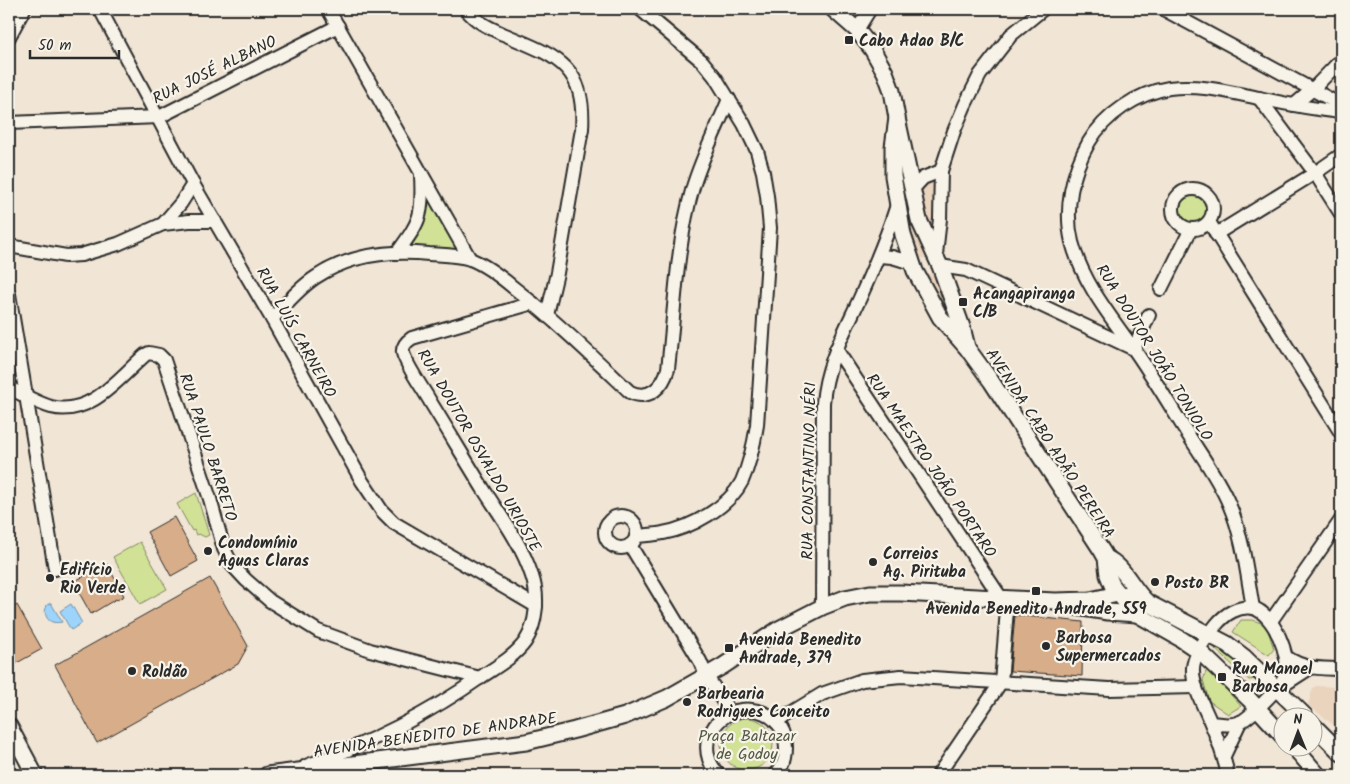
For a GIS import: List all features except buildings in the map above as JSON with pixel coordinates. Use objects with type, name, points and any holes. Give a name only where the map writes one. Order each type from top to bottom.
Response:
[{"type":"main road","name":"AVENIDA CABO ADÃO PEREIRA","points":[[840,12],[872,48],[886,72],[892,91],[919,220],[938,260],[962,327],[967,348]]},
{"type":"main road","name":"AVENIDA CABO ADÃO PEREIRA","points":[[897,118],[893,147],[893,176],[903,235],[912,263],[940,317],[967,348],[991,381],[1106,558],[1108,575],[1118,594],[1138,614]]},
{"type":"main road","points":[[897,205],[912,190]]},
{"type":"main road","points":[[912,263],[926,268],[938,260]]},
{"type":"main road","name":"AVENIDA CABO ADÃO PEREIRA","points":[[1106,558],[1117,564],[1139,596]]},
{"type":"main road","name":"AVENIDA BENEDITO DE ANDRADE","points":[[267,775],[526,742],[575,730],[633,712],[667,698],[779,629],[822,607],[845,598],[870,593],[1055,601],[1090,600],[1118,594],[1139,596]]},
{"type":"main road","points":[[1139,596],[1159,610],[1209,634],[1244,657],[1294,706]]},
{"type":"main road","name":"AVENIDA BENEDITO DE ANDRADE","points":[[1055,601],[1076,608],[1138,614]]},
{"type":"main road","points":[[1138,614],[1200,651],[1272,724]]},
{"type":"main road","points":[[9,726],[35,775]]},
{"type":"main road","points":[[1322,734],[1341,753]]},
{"type":"main road","points":[[1302,756],[1318,775]]},
{"type":"street","points":[[9,37],[24,9]]},
{"type":"street","name":"RUA LUÍS CARNEIRO","points":[[100,9],[193,184],[272,319],[362,481],[382,511],[394,523],[536,606]]},
{"type":"street","points":[[328,9],[470,259]]},
{"type":"street","points":[[466,9],[474,20],[486,27],[549,54],[565,65],[575,80],[580,95],[583,110],[582,129],[557,273],[547,315]]},
{"type":"street","points":[[640,9],[702,61],[729,99],[757,151],[768,196],[769,220],[758,425],[752,456],[741,483],[725,502],[708,515],[683,527],[633,540],[706,675],[730,712]]},
{"type":"street","points":[[857,30],[870,9]]},
{"type":"street","points":[[1043,9],[1011,35],[980,75],[958,122],[941,171],[938,260],[966,270],[1134,350],[1149,315]]},
{"type":"street","points":[[1163,9],[1313,89],[1340,106]]},
{"type":"street","name":"RUA JOSÉ ALBANO","points":[[9,123],[159,117],[338,26]]},
{"type":"street","points":[[1294,105],[1313,89],[1341,60]]},
{"type":"street","name":"RUA DOUTOR JOÃO TONIOLO","points":[[1253,608],[1240,535],[1229,504],[1214,476],[1134,350],[1106,311],[1081,266],[1072,241],[1069,212],[1072,182],[1081,156],[1094,133],[1117,110],[1140,97],[1168,88],[1194,87],[1220,90],[1294,105],[1340,106]]},
{"type":"street","points":[[1259,98],[1315,173],[1341,214]]},
{"type":"street","points":[[272,319],[315,278],[339,264],[365,256],[420,253],[470,259],[496,273],[533,303],[630,392],[637,395],[645,395],[660,386],[665,380],[668,369],[682,237],[693,187],[729,99]]},
{"type":"street","points":[[1216,234],[1341,155]]},
{"type":"street","points":[[397,253],[415,228],[420,216],[423,202],[421,171]]},
{"type":"street","points":[[912,190],[922,178],[941,171]]},
{"type":"street","points":[[163,224],[193,184]]},
{"type":"street","points":[[1196,188],[1208,195],[1214,208],[1212,216],[1204,226],[1191,229],[1178,223],[1172,210],[1173,202],[1182,191],[1196,188]]},
{"type":"street","name":"RUA CONSTANTINO NÉRI","points":[[822,607],[824,383],[836,349],[879,256],[897,205]]},
{"type":"street","points":[[9,246],[66,256],[81,255],[118,244],[163,224],[215,221]]},
{"type":"street","points":[[1208,222],[1341,433]]},
{"type":"street","points":[[1161,289],[1191,229]]},
{"type":"street","points":[[879,256],[892,257],[912,263]]},
{"type":"street","points":[[9,294],[24,395],[55,569]]},
{"type":"street","name":"RUA DOUTOR OSVALDO URIOSTE","points":[[287,773],[342,753],[406,723],[455,695],[480,678],[510,657],[525,641],[532,627],[536,606],[533,578],[516,539],[469,466],[403,353],[403,346],[412,338],[533,303]]},
{"type":"street","name":"RUA MAESTRO JOÃO PORTARO","points":[[836,349],[1005,598]]},
{"type":"street","name":"RUA PAULO BARRETO","points":[[9,388],[52,407],[70,408],[87,404],[102,394],[145,355],[149,353],[160,355],[164,360],[210,499],[224,549],[232,565],[246,580],[270,601],[318,631],[370,650],[480,678]]},
{"type":"street","points":[[1271,621],[1341,520]]},
{"type":"street","points":[[938,775],[1001,682],[1005,598]]},
{"type":"street","points":[[1228,775],[1224,756],[1193,682],[1194,661],[1209,634],[1226,614],[1235,610],[1253,608],[1271,621],[1286,657],[1286,674],[1277,690]]},
{"type":"street","points":[[1286,657],[1310,668],[1341,669]]},
{"type":"street","points":[[1211,723],[1227,725],[1240,722],[1277,690],[1310,668]]},
{"type":"street","points":[[776,722],[822,694],[862,680],[901,676],[1109,689],[1196,687]]},
{"type":"street","points":[[719,775],[714,771],[708,758],[707,745],[711,731],[719,720],[730,712],[742,709],[755,710],[767,714],[783,732],[786,753],[783,763],[775,775]]},
{"type":"street","points":[[1224,756],[1240,722]]},
{"type":"shaded area","points":[[934,179],[935,225],[933,235],[921,199],[920,190]]},
{"type":"shaded area","points":[[910,209],[924,250],[929,252],[931,257],[917,259],[900,210]]},
{"type":"shaded area","points":[[934,273],[940,283],[955,325],[941,307],[925,275]]},
{"type":"shaded area","points":[[1316,686],[1341,687],[1341,731],[1322,716],[1322,706],[1308,705],[1313,688]]},
{"type":"green space","points":[[425,190],[460,252],[408,247]]},
{"type":"green space","points":[[1192,193],[1203,197],[1207,208],[1203,219],[1192,223],[1181,219],[1177,208],[1181,197]]},
{"type":"green space","points":[[196,493],[209,535],[205,537],[199,534],[196,535],[194,530],[192,531],[177,504]]},
{"type":"green space","points":[[140,542],[167,589],[140,604],[113,557]]},
{"type":"green space","points":[[1241,620],[1253,620],[1266,625],[1274,649],[1269,655],[1233,632]]},
{"type":"green space","points":[[1217,644],[1222,644],[1257,679],[1249,680],[1215,649]]},
{"type":"green space","points":[[1207,669],[1241,706],[1228,714],[1209,701],[1203,680]]},
{"type":"green space","name":"Praça Baltazar de Godoy","points":[[747,718],[761,722],[769,730],[773,744],[769,758],[761,766],[747,770],[733,766],[725,758],[721,744],[725,730],[733,722]]},
{"type":"water","points":[[51,603],[62,622],[55,623],[48,619],[45,611],[47,605]]},
{"type":"water","points":[[71,604],[82,623],[71,630],[60,611]]},
{"type":"place","name":"Cabo Adao B/C","points":[[849,40]]},
{"type":"place","name":"Acangapiranga C/B","points":[[963,302]]},
{"type":"place","name":"Condomínio Aguas Claras","points":[[208,551]]},
{"type":"place","name":"Correios Ag. Pirituba","points":[[873,562]]},
{"type":"place","name":"Edifício Rio Verde","points":[[50,578]]},
{"type":"place","name":"Posto BR","points":[[1155,582]]},
{"type":"place","name":"Avenida Benedito Andrade, 559","points":[[1036,591]]},
{"type":"place","name":"Barbosa Supermercados","points":[[1046,646]]},
{"type":"place","name":"Avenida Benedito Andrade, 379","points":[[729,648]]},
{"type":"place","name":"Roldão","points":[[132,671]]},
{"type":"place","name":"Rua Manoel Barbosa","points":[[1222,677]]},
{"type":"place","name":"Barbearia Rodrigues Conceito","points":[[687,702]]}]
